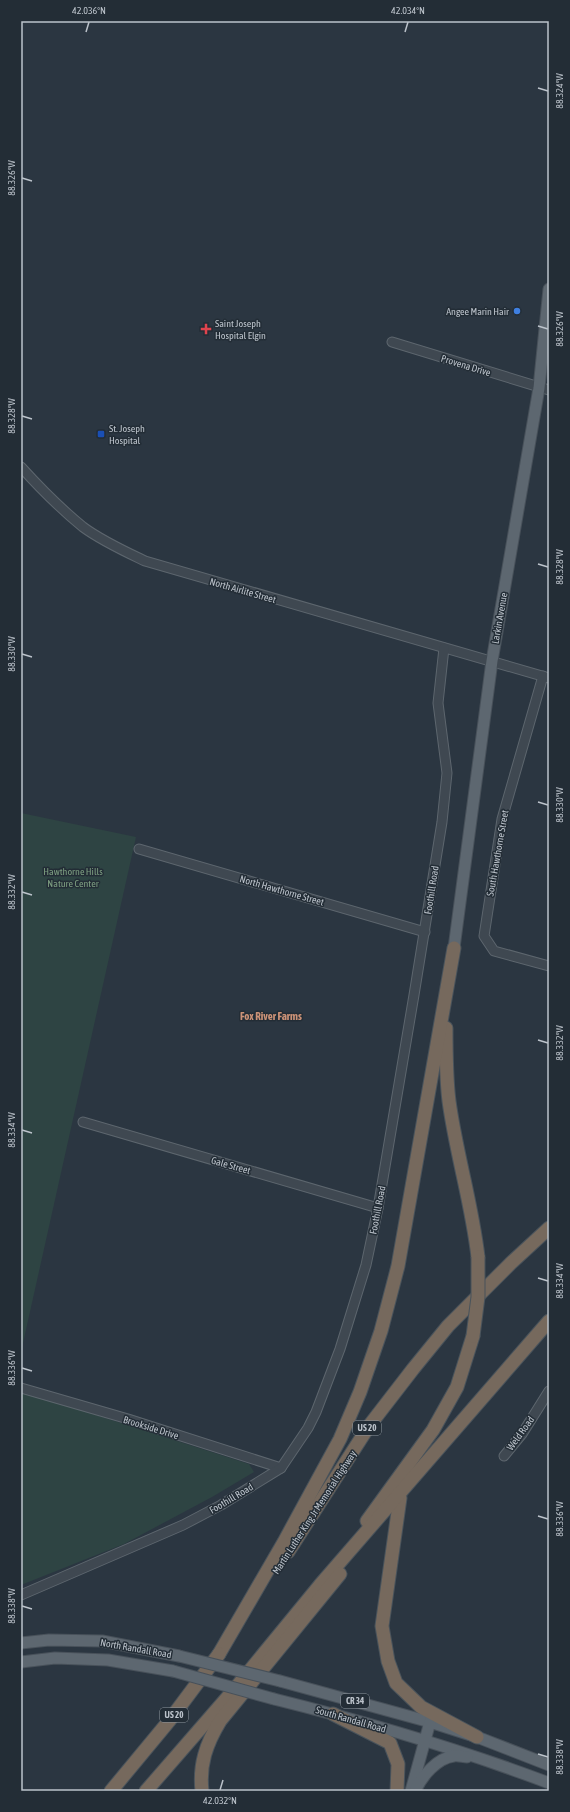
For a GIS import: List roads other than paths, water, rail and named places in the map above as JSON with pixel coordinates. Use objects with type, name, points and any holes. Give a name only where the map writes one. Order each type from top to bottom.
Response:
[{"type":"highway","points":[[320,1585],[433,1430],[457,1387],[473,1336],[478,1297],[478,1257],[474,1221],[449,1102],[446,1056],[446,1023],[454,948]]},
{"type":"highway","points":[[219,1654],[284,1542],[340,1439],[360,1392],[381,1331],[398,1266],[454,948]]},
{"type":"highway","name":"Martin Luther King Jr Memorial Highway","points":[[126,1774],[219,1654],[274,1574],[369,1426],[448,1326],[511,1263],[549,1228]]},
{"type":"highway","name":"US 20","points":[[146,1791],[233,1691],[320,1585],[428,1463],[549,1322]]},
{"type":"highway","points":[[202,1791],[202,1763],[204,1752],[220,1721],[311,1612],[428,1463]]},
{"type":"highway","points":[[400,1498],[382,1626],[388,1661],[396,1683],[421,1707],[477,1736]]},
{"type":"highway","points":[[332,1714],[390,1743],[398,1764],[397,1791]]},
{"type":"highway","points":[[101,1791],[126,1774]]},
{"type":"highway","name":"US 20","points":[[111,1791],[126,1774]]},
{"type":"main road","name":"Larkin Avenue","points":[[454,948],[492,661],[544,389],[549,289]]},
{"type":"main road","name":"North Randall Road","points":[[21,1643],[49,1640],[102,1641],[179,1656]]},
{"type":"main road","name":"South Randall Road","points":[[179,1656],[280,1681],[430,1722],[477,1736],[549,1765]]},
{"type":"main road","name":"North Randall Road","points":[[21,1662],[55,1658],[108,1660],[173,1671]]},
{"type":"main road","name":"South Randall Road","points":[[173,1671],[425,1740],[491,1761],[549,1783]]},
{"type":"main road","points":[[411,1791],[430,1722]]},
{"type":"main road","points":[[415,1791],[427,1772],[439,1762],[454,1756],[491,1761]]},
{"type":"street","name":"Provena Drive","points":[[392,342],[544,389]]},
{"type":"street","name":"North Airlite Street","points":[[21,467],[44,492],[83,526],[108,542],[145,561],[546,677]]},
{"type":"street","name":"Foothill Road","points":[[21,1595],[202,1516],[281,1468],[308,1428],[327,1385],[359,1291],[378,1208],[442,822],[447,773],[438,703],[444,648]]},
{"type":"street","name":"South Hawthorne Street","points":[[546,677],[502,819],[484,936],[494,952],[549,966]]},
{"type":"street","name":"North Hawthorne Street","points":[[139,849],[424,932]]},
{"type":"street","name":"Gale Street","points":[[83,1122],[378,1208]]},
{"type":"street","name":"Brookside Drive","points":[[21,1388],[128,1419],[281,1468]]},
{"type":"street","name":"Weld Road","points":[[504,1456],[522,1434],[549,1391]]},
{"type":"place","name":"Angee Marin Hair","points":[[517,311]]},
{"type":"place","name":"Saint Joseph Hospital Elgin","points":[[206,329]]},
{"type":"place","name":"St. Joseph Hospital","points":[[101,434]]},
{"type":"district","name":"Fox River Farms","points":[[271,1016]]},
{"type":"park label","name":"Hawthorne Hills Nature Center","points":[[73,876]]}]
